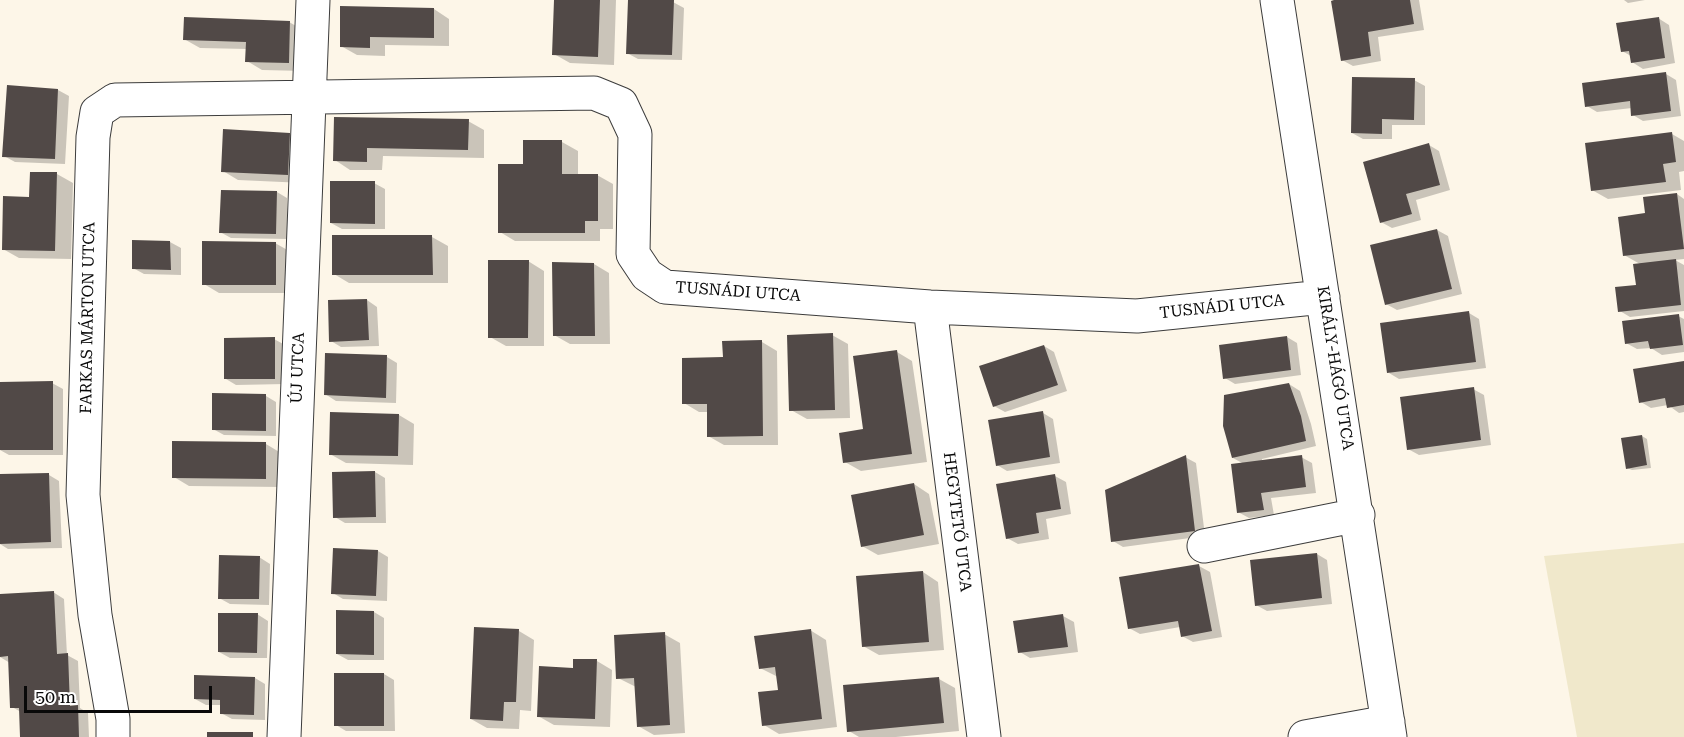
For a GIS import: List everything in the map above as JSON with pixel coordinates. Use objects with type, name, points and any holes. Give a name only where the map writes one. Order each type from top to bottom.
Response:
[{"type":"street","name":"ÚJ UTCA","points":[[284,737],[313,0]]},
{"type":"street","name":"KIRÁLY-HÁGÓ UTCA","points":[[1277,0],[1358,515],[1389,729]]},
{"type":"street","name":"TUSNÁDI UTCA","points":[[308,99],[594,93],[621,104],[634,134],[633,254],[647,275],[665,286],[930,307],[1137,316],[1323,297]]},
{"type":"street","name":"FARKAS MÁRTON UTCA","points":[[113,737],[113,719],[95,615],[83,495],[93,137],[97,112],[115,100],[308,99]]},
{"type":"street","name":"HEGYTETŐ UTCA","points":[[930,307],[984,737]]},
{"type":"street","points":[[1204,546],[1358,515]]},
{"type":"street","points":[[1305,737],[1389,729]]},
{"type":"shaded area","points":[[1684,543],[1684,737],[1577,737],[1544,556]]},
{"type":"building","points":[[554,0],[600,0],[598,57],[552,55]]},
{"type":"building","points":[[628,0],[674,0],[672,55],[626,54]]},
{"type":"building","points":[[1410,0],[1414,24],[1368,32],[1371,56],[1341,61],[1331,1]]},
{"type":"building","points":[[340,6],[434,8],[434,38],[370,37],[370,48],[340,47]]},
{"type":"building","points":[[184,17],[290,21],[289,63],[245,62],[246,42],[183,40]]},
{"type":"building","points":[[1659,17],[1665,58],[1631,63],[1629,51],[1621,52],[1616,23]]},
{"type":"building","points":[[1666,72],[1671,111],[1631,116],[1630,101],[1585,107],[1582,83]]},
{"type":"building","points":[[1352,77],[1415,78],[1414,120],[1382,119],[1382,134],[1351,133]]},
{"type":"building","points":[[7,85],[58,89],[55,159],[2,157]]},
{"type":"building","points":[[334,117],[469,119],[468,150],[367,148],[367,162],[333,161]]},
{"type":"building","points":[[223,129],[290,133],[288,175],[221,172]]},
{"type":"building","points":[[1672,132],[1676,162],[1663,164],[1666,182],[1591,191],[1585,143]]},
{"type":"building","points":[[523,140],[562,140],[562,174],[598,174],[598,221],[585,221],[585,233],[498,233],[498,164],[523,164]]},
{"type":"building","points":[[1429,143],[1440,185],[1406,194],[1412,214],[1380,223],[1363,162]]},
{"type":"building","points":[[30,172],[57,172],[55,251],[2,250],[3,196],[29,197]]},
{"type":"building","points":[[330,181],[375,181],[375,224],[330,223]]},
{"type":"building","points":[[221,190],[277,191],[276,234],[219,233]]},
{"type":"building","points":[[1677,193],[1684,249],[1623,256],[1618,217],[1645,213],[1643,197]]},
{"type":"building","points":[[1437,229],[1452,289],[1385,305],[1370,245]]},
{"type":"building","points":[[332,235],[432,235],[433,275],[332,275]]},
{"type":"building","points":[[132,240],[170,241],[171,270],[132,269]]},
{"type":"building","points":[[202,241],[276,242],[276,285],[202,285]]},
{"type":"building","points":[[1676,259],[1681,305],[1618,312],[1615,287],[1636,285],[1633,264]]},
{"type":"building","points":[[488,260],[529,260],[528,338],[488,338]]},
{"type":"building","points":[[552,262],[594,263],[595,336],[553,336]]},
{"type":"building","points":[[367,299],[369,340],[329,342],[328,300]]},
{"type":"building","points":[[1469,311],[1476,362],[1387,373],[1380,323]]},
{"type":"building","points":[[1679,314],[1683,345],[1650,349],[1648,341],[1625,344],[1622,321]]},
{"type":"building","points":[[833,333],[835,410],[789,411],[787,335]]},
{"type":"building","points":[[1287,336],[1291,370],[1223,379],[1219,345]]},
{"type":"building","points":[[275,337],[275,379],[224,379],[224,338]]},
{"type":"building","points":[[762,340],[763,436],[707,437],[707,404],[682,404],[682,358],[723,357],[722,341]]},
{"type":"building","points":[[1044,345],[1058,385],[993,407],[979,366]]},
{"type":"building","points":[[897,350],[912,454],[843,463],[839,433],[863,429],[853,356]]},
{"type":"building","points":[[325,353],[387,355],[386,398],[324,395]]},
{"type":"building","points":[[1684,361],[1684,405],[1667,408],[1665,398],[1639,403],[1633,369]]},
{"type":"building","points":[[53,381],[53,450],[0,450],[0,382]]},
{"type":"building","points":[[1289,383],[1301,416],[1306,441],[1232,458],[1223,426],[1224,395]]},
{"type":"building","points":[[1474,387],[1481,440],[1407,450],[1400,397]]},
{"type":"building","points":[[212,393],[266,394],[266,431],[212,430]]},
{"type":"building","points":[[1043,411],[1050,457],[996,466],[988,420]]},
{"type":"building","points":[[330,412],[399,414],[398,456],[329,455]]},
{"type":"building","points":[[1642,435],[1647,465],[1626,469],[1621,438]]},
{"type":"building","points":[[172,441],[266,442],[266,479],[172,478]]},
{"type":"building","points":[[1186,455],[1195,531],[1111,542],[1105,490]]},
{"type":"building","points":[[1302,455],[1306,487],[1261,493],[1264,510],[1237,513],[1231,464]]},
{"type":"building","points":[[375,471],[376,517],[333,518],[332,472]]},
{"type":"building","points":[[49,473],[51,542],[0,544],[0,474]]},
{"type":"building","points":[[1055,474],[1061,509],[1036,513],[1039,533],[1006,539],[996,484]]},
{"type":"building","points":[[914,483],[924,535],[861,547],[851,495]]},
{"type":"building","points":[[333,548],[378,550],[376,596],[331,594]]},
{"type":"building","points":[[1317,553],[1322,598],[1255,606],[1250,560]]},
{"type":"building","points":[[219,555],[260,556],[259,599],[218,599]]},
{"type":"building","points":[[1199,564],[1212,631],[1181,637],[1178,621],[1128,629],[1119,577]]},
{"type":"building","points":[[923,571],[929,642],[862,647],[856,576]]},
{"type":"building","points":[[54,591],[57,654],[68,653],[70,706],[78,705],[79,737],[20,737],[19,708],[10,708],[8,656],[0,657],[0,594]]},
{"type":"building","points":[[336,610],[374,611],[374,655],[336,654]]},
{"type":"building","points":[[218,613],[258,613],[257,653],[218,652]]},
{"type":"building","points":[[1063,614],[1068,647],[1018,653],[1013,621]]},
{"type":"building","points":[[474,627],[519,629],[516,702],[504,702],[503,721],[470,719]]},
{"type":"building","points":[[811,629],[822,719],[762,726],[758,692],[778,690],[775,667],[759,669],[754,636]]},
{"type":"building","points":[[665,632],[670,725],[637,727],[634,678],[616,679],[614,635]]},
{"type":"building","points":[[573,659],[597,659],[595,719],[537,717],[539,666],[573,668]]},
{"type":"building","points":[[334,673],[384,673],[384,726],[334,726]]},
{"type":"building","points":[[194,675],[255,677],[254,715],[220,714],[220,700],[194,699]]},
{"type":"building","points":[[939,677],[944,723],[847,732],[843,685]]},
{"type":"building","points":[[207,732],[253,732],[253,737],[207,737]]}]
